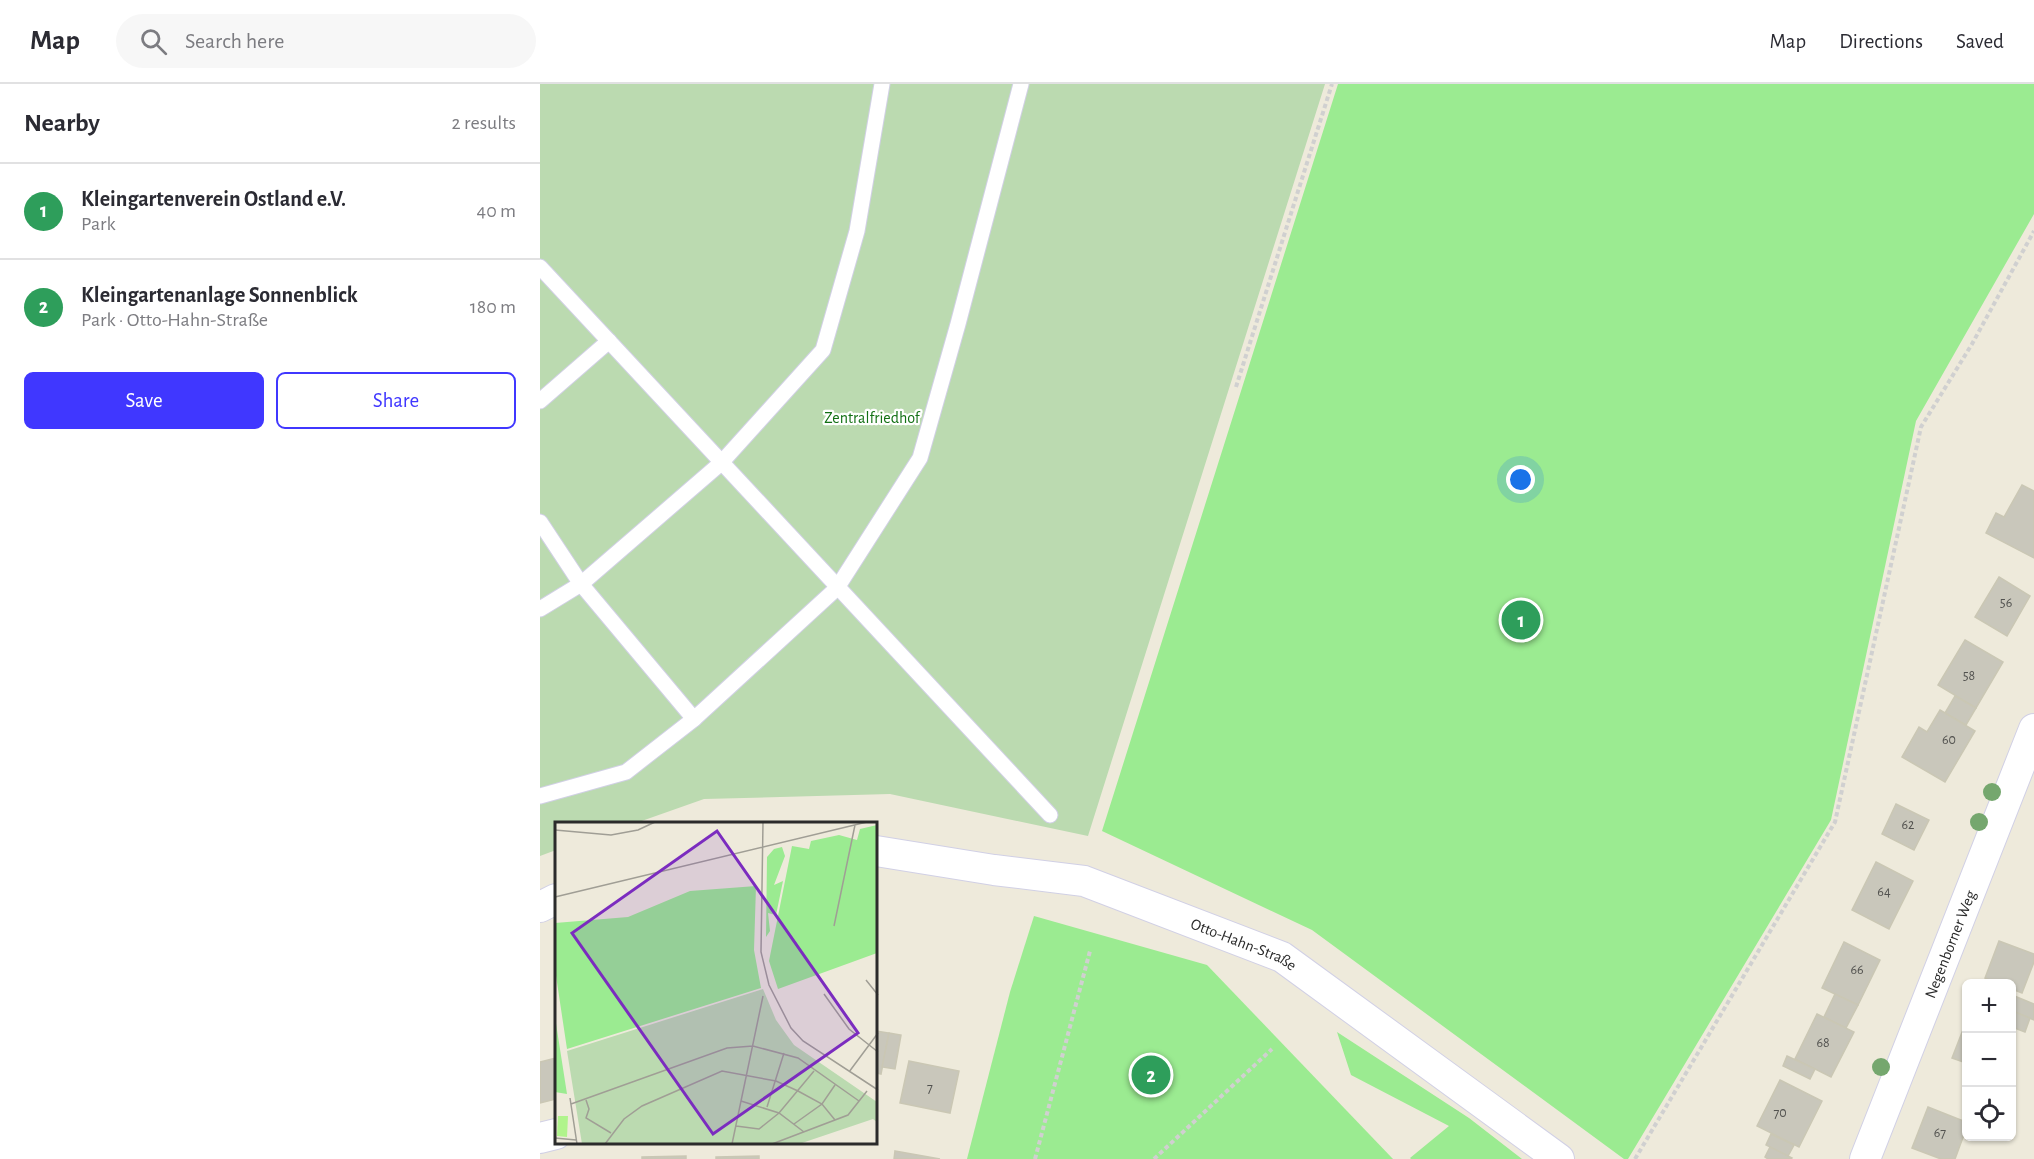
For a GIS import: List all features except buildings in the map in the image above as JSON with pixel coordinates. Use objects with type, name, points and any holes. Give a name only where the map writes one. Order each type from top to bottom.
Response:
[{"type":"street","name":"Negenborner Weg","points":[[1865,1159],[2034,729]]},
{"type":"street","name":"Otto-Hahn-Straße","points":[[878,850],[994,870],[1084,881],[1282,957],[1558,1159]]},
{"type":"street","points":[[540,907],[555,900]]},
{"type":"street","points":[[540,1138],[555,1134]]},
{"type":"lane","points":[[540,609],[581,584],[721,463],[823,350],[857,231],[882,84]]},
{"type":"lane","points":[[540,796],[626,772],[694,719],[837,588],[920,458],[1021,84]]},
{"type":"lane","points":[[540,267],[1050,815]]},
{"type":"lane","points":[[540,401],[609,341]]},
{"type":"lane","points":[[540,522],[581,584],[694,719]]},
{"type":"path","points":[[1236,387],[1332,84]]},
{"type":"path","points":[[1635,1159],[1835,822],[1921,428],[1972,344],[2034,231]]},
{"type":"path","points":[[1035,1159],[1090,951]]},
{"type":"path","points":[[1154,1159],[1272,1049]]},
{"type":"green space","name":"Zentralfriedhof","points":[[540,84],[1325,84],[1088,836],[890,794],[704,799],[639,822],[555,822],[555,850],[540,856]]},
{"type":"green space","points":[[1338,84],[2034,84],[2034,214],[1916,421],[1831,820],[1628,1159],[1624,1159],[1312,930],[1102,831]]},
{"type":"green space","points":[[1034,916],[1207,965],[1393,1159],[967,1159],[1010,992]]},
{"type":"green space","points":[[1337,1032],[1469,1118],[1522,1159],[1411,1159],[1449,1126],[1351,1075]]},
{"type":"place","name":"Kleingartenverein Ostland e.V.","points":[[1521,620]]},
{"type":"place","name":"Kleingartenanlage Sonnenblick","points":[[1151,1075]]}]
